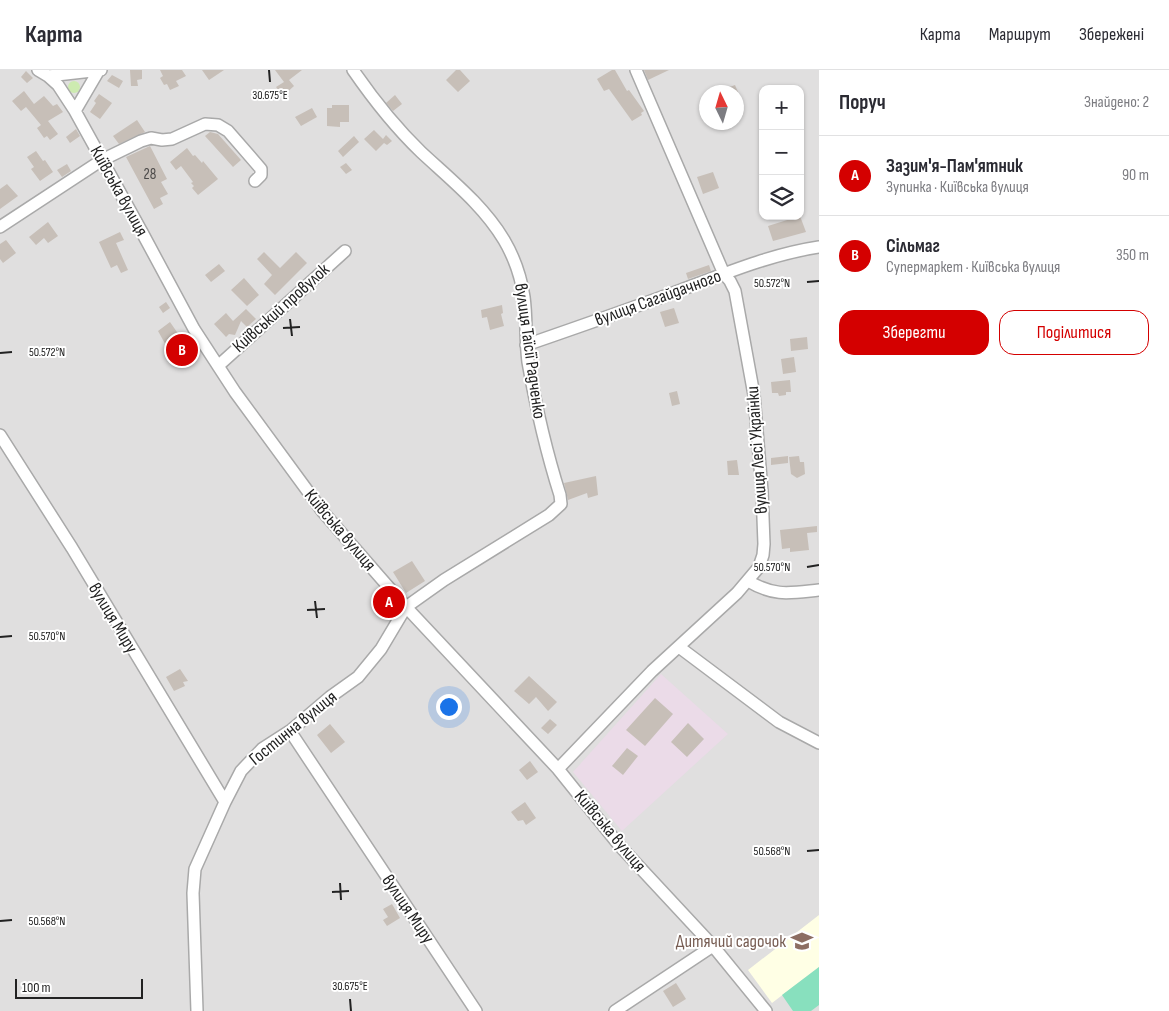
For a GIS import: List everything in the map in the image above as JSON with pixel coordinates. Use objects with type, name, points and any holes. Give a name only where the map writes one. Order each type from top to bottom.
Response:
[{"type":"street","points":[[43,73],[100,70]]},
{"type":"street","points":[[75,112],[100,70]]},
{"type":"street","name":"вулиця Таїсії Радченко","points":[[353,70],[382,110],[420,150],[461,188],[485,215],[504,240],[518,269],[524,298],[526,345],[541,429],[561,504],[549,515],[444,580],[406,606]]},
{"type":"street","name":"вулиця Лесі Українки","points":[[558,769],[652,671],[748,581],[759,567],[763,555],[762,491],[754,395],[735,291],[724,274],[636,70]]},
{"type":"street","name":"Київська вулиця","points":[[43,73],[58,86],[75,112],[194,329],[234,392],[323,512],[406,606],[558,769],[620,845],[713,946],[766,1011]]},
{"type":"street","points":[[0,227],[102,160],[141,141],[151,138],[172,139],[205,124],[218,125],[228,131],[262,169],[261,175],[255,181]]},
{"type":"street","name":"вулиця Сагайдачного","points":[[526,345],[724,274],[805,249],[819,247]]},
{"type":"street","name":"Київський провулок","points":[[218,366],[345,251]]},
{"type":"street","name":"вулиця Миру","points":[[0,435],[72,548],[225,802]]},
{"type":"street","points":[[748,581],[768,591],[777,593],[819,590]]},
{"type":"street","name":"Гостинна вулиця","points":[[197,1011],[192,893],[195,869],[241,770],[262,749],[290,731],[330,697],[358,677],[381,649],[406,606]]},
{"type":"street","points":[[679,647],[779,722],[819,743]]},
{"type":"street","name":"вулиця Миру","points":[[290,731],[476,1011]]},
{"type":"street","points":[[615,1011],[713,946]]},
{"type":"shaded area","points":[[0,70],[819,70],[819,1011],[0,1011]]},
{"type":"shaded area","points":[[661,674],[728,734],[622,831],[573,772]]},
{"type":"shaded area","name":"Дитячий садочок","points":[[819,915],[819,967],[772,1003],[748,970]]},
{"type":"green space","points":[[72,81],[76,81],[80,87],[76,93],[72,93],[68,89],[68,85]]},
{"type":"green space","points":[[819,967],[819,1005],[811,1011],[793,1011],[782,995]]},
{"type":"building","points":[[130,70],[142,70],[142,79],[137,80],[138,86],[131,86]]},
{"type":"building","points":[[160,70],[182,70],[186,76],[176,81],[179,86],[170,90],[167,84],[164,85],[160,78],[163,76]]},
{"type":"building","points":[[202,70],[224,70],[209,80]]},
{"type":"building","points":[[275,70],[302,70],[289,80],[294,86],[283,96],[276,87],[284,82]]},
{"type":"building","points":[[456,70],[460,70],[470,81],[458,92],[446,80]]},
{"type":"building","points":[[615,70],[627,91],[629,90],[644,111],[641,113],[642,115],[632,121],[609,89],[604,91],[597,79]]},
{"type":"building","points":[[644,70],[669,70],[648,80]]},
{"type":"building","points":[[26,71],[33,78],[27,83],[21,77]]},
{"type":"building","points":[[112,75],[123,81],[119,88],[107,81]]},
{"type":"building","points":[[24,91],[34,104],[44,96],[53,106],[57,104],[63,112],[48,121],[58,134],[50,140],[47,136],[44,138],[37,128],[41,125],[26,107],[21,111],[12,101]]},
{"type":"building","points":[[99,94],[112,103],[100,119],[90,112]]},
{"type":"building","points":[[395,95],[402,104],[393,111],[386,103]]},
{"type":"building","points":[[332,105],[349,105],[349,122],[340,122],[340,127],[327,126],[327,108],[332,108]]},
{"type":"building","points":[[312,108],[317,117],[301,126],[295,117]]},
{"type":"building","points":[[137,120],[145,132],[119,144],[113,136]]},
{"type":"building","points":[[76,129],[80,136],[70,143],[66,137]]},
{"type":"building","points":[[374,130],[383,139],[386,135],[392,141],[387,145],[384,143],[376,151],[364,139]]},
{"type":"building","points":[[210,132],[218,134],[241,160],[233,167],[205,136]]},
{"type":"building","points":[[354,136],[359,142],[343,157],[338,151]]},
{"type":"building","points":[[150,146],[167,179],[161,182],[168,194],[160,198],[163,204],[154,209],[126,157]]},
{"type":"building","points":[[187,148],[193,156],[195,155],[202,163],[203,161],[218,179],[198,195],[192,188],[194,186],[191,183],[193,182],[181,166],[176,170],[170,162]]},
{"type":"building","points":[[36,151],[53,172],[40,181],[31,169],[34,167],[27,157]]},
{"type":"building","points":[[346,163],[352,170],[346,174],[340,167]]},
{"type":"building","points":[[67,164],[71,171],[62,177],[57,170]]},
{"type":"building","points":[[713,172],[719,188],[703,194],[697,177]]},
{"type":"building","points":[[7,184],[18,196],[0,209],[0,189]]},
{"type":"building","points":[[787,220],[802,220],[806,232],[773,241],[768,226]]},
{"type":"building","points":[[48,222],[58,236],[48,243],[44,238],[36,245],[29,237]]},
{"type":"building","points":[[120,232],[124,240],[116,243],[128,270],[121,273],[117,265],[111,268],[99,242]]},
{"type":"building","points":[[6,240],[16,253],[3,263],[0,259],[0,244]]},
{"type":"building","points":[[264,252],[280,268],[296,252],[307,263],[275,295],[264,284],[272,275],[257,259]]},
{"type":"building","points":[[219,264],[225,271],[211,282],[205,275]]},
{"type":"building","points":[[709,265],[711,271],[688,279],[686,273]]},
{"type":"building","points":[[244,278],[259,295],[247,306],[231,290]]},
{"type":"building","points":[[166,302],[170,308],[163,313],[159,307]]},
{"type":"building","points":[[502,305],[503,313],[501,314],[504,326],[490,330],[487,317],[482,318],[481,310]]},
{"type":"building","points":[[674,308],[679,323],[665,327],[660,312]]},
{"type":"building","points":[[246,309],[256,319],[247,327],[241,321],[235,335],[229,334],[226,337],[214,324],[226,313],[233,321]]},
{"type":"building","points":[[170,322],[188,348],[173,358],[158,331]]},
{"type":"building","points":[[807,337],[808,349],[791,351],[790,339]]},
{"type":"building","points":[[794,357],[796,372],[783,374],[781,359]]},
{"type":"building","points":[[790,380],[791,392],[786,392],[786,395],[779,396],[778,393],[772,393],[771,382]]},
{"type":"building","points":[[677,391],[680,404],[672,406],[669,393]]},
{"type":"building","points":[[788,456],[788,463],[771,465],[771,458]]},
{"type":"building","points":[[799,456],[800,462],[804,462],[805,474],[797,478],[791,474],[789,457]]},
{"type":"building","points":[[737,460],[739,475],[728,475],[727,461]]},
{"type":"building","points":[[596,476],[598,495],[588,498],[587,493],[568,500],[564,483]]},
{"type":"building","points":[[817,526],[817,532],[807,533],[809,550],[790,552],[790,548],[782,549],[780,530]]},
{"type":"building","points":[[412,561],[425,581],[406,593],[393,572]]},
{"type":"building","points":[[180,669],[188,681],[183,682],[185,686],[174,691],[166,677]]},
{"type":"building","points":[[529,676],[557,702],[548,711],[536,697],[529,704],[514,691]]},
{"type":"building","points":[[655,698],[673,714],[645,746],[626,730]]},
{"type":"building","points":[[550,719],[557,725],[548,734],[541,728]]},
{"type":"building","points":[[688,723],[704,739],[687,757],[671,742]]},
{"type":"building","points":[[330,724],[345,742],[331,753],[317,735]]},
{"type":"building","points":[[627,748],[638,756],[623,775],[612,766]]},
{"type":"building","points":[[530,761],[538,772],[527,780],[519,770]]},
{"type":"building","points":[[525,802],[536,818],[526,825],[523,820],[518,821],[511,812]]},
{"type":"building","points":[[392,904],[400,918],[387,926],[383,920],[388,917],[383,909]]},
{"type":"building","points":[[676,983],[686,999],[673,1007],[663,991]]},
{"type":"place","name":"Сільмаг","points":[[182,350]]},
{"type":"place","name":"Зазим'я-Пам'ятник","points":[[389,602]]},
{"type":"place","name":"Дитячий садочок","points":[[802,941]]}]
